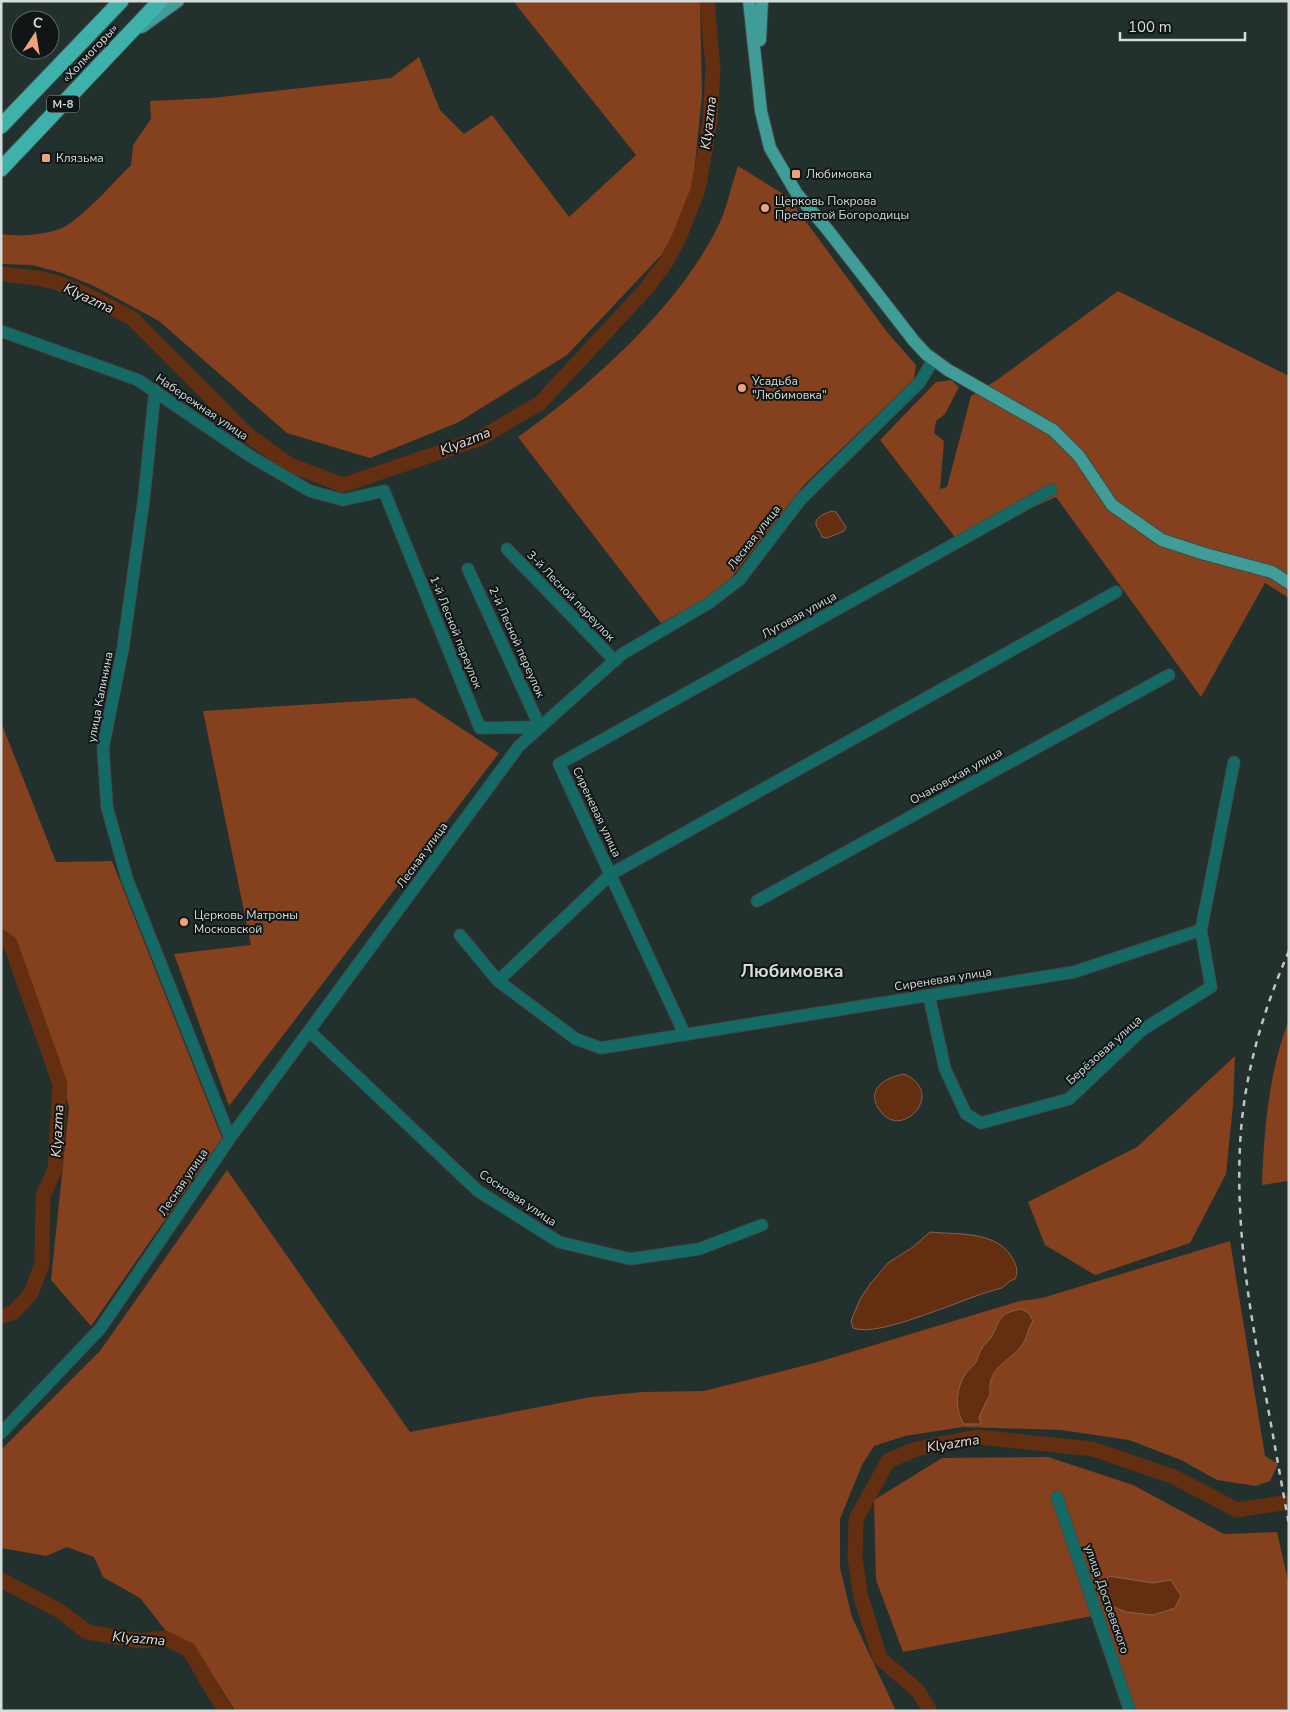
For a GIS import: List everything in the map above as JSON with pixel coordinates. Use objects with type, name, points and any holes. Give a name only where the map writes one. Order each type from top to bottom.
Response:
[{"type":"highway","name":"«Холмогоры»","points":[[1,170],[160,1]]},
{"type":"highway","name":"«Холмогоры»","points":[[1,126],[121,2]]},
{"type":"main road","points":[[126,38],[178,1]]},
{"type":"main road","points":[[749,1],[761,112],[767,140],[776,161],[791,185],[914,342],[934,360],[955,374],[1053,430],[1079,456],[1112,505],[1162,540],[1272,572],[1289,583]]},
{"type":"main road","points":[[759,83],[762,1]]},
{"type":"street","name":"Набережная улица","points":[[1,331],[138,380],[250,456],[310,491],[343,500],[384,491]]},
{"type":"street","name":"Лесная улица","points":[[1,1433],[100,1330],[230,1138],[518,746],[622,654],[709,603],[740,579],[801,499],[920,382],[934,360]]},
{"type":"street","name":"улица Калинина","points":[[155,390],[144,498],[123,648],[103,748],[107,807],[127,879],[230,1138]]},
{"type":"street","name":"Луговая улица","points":[[559,764],[1051,490]]},
{"type":"street","name":"1-й Лесной переулок","points":[[384,491],[480,728],[540,727]]},
{"type":"street","name":"3-й Лесной переулок","points":[[507,549],[615,661]]},
{"type":"street","name":"2-й Лесной переулок","points":[[468,569],[540,727]]},
{"type":"street","points":[[498,982],[611,874],[1116,592]]},
{"type":"street","name":"Очаковская улица","points":[[757,902],[1169,675]]},
{"type":"street","name":"Берёзовая улица","points":[[929,996],[945,1069],[966,1114],[981,1123],[1069,1100],[1142,1030],[1211,987],[1201,930],[1234,762]]},
{"type":"street","name":"Сиреневая улица","points":[[559,764],[685,1035]]},
{"type":"street","name":"Сиреневая улица","points":[[460,935],[498,982],[576,1039],[601,1048],[1074,972],[1201,930]]},
{"type":"street","name":"Сосновая улица","points":[[309,1031],[478,1192],[559,1242],[630,1259],[699,1249],[762,1225]]},
{"type":"street","name":"улица Достоевского","points":[[1057,1497],[1130,1711]]},
{"type":"shaded area","points":[[513,1],[700,1],[702,96],[692,192],[665,251],[567,355],[457,423],[370,458],[287,433],[159,321],[94,286],[62,273],[32,265],[1,264],[1,234],[34,234],[66,226],[91,206],[131,165],[133,145],[151,119],[150,101],[212,98],[391,78],[419,57],[440,110],[464,134],[492,115],[569,217],[636,155]]},
{"type":"shaded area","name":"Усадьба \"Любимовка\"","points":[[738,166],[788,197],[887,332],[916,365],[914,379],[804,485],[731,578],[707,598],[661,623],[518,437],[576,393],[605,367],[660,311],[684,282],[721,220]]},
{"type":"shaded area","points":[[1118,291],[1289,376],[1289,598],[1265,583],[1201,697],[1056,497],[958,541],[880,440],[936,382],[951,380],[959,387],[945,414],[936,421],[934,433],[944,441],[940,489],[947,487],[971,396],[997,380]]},
{"type":"shaded area","points":[[832,511],[836,512],[846,527],[844,531],[827,538],[822,537],[816,525],[817,519],[821,515]]},
{"type":"shaded area","points":[[415,698],[499,753],[229,1106],[174,954],[251,945],[203,711]]},
{"type":"shaded area","points":[[1,722],[56,862],[112,861],[222,1138],[91,1326],[51,1280],[69,1107],[48,1028],[1,931]]},
{"type":"shaded area","points":[[1289,1019],[1289,1181],[1262,1185],[1264,1143],[1272,1080]]},
{"type":"shaded area","points":[[1235,1056],[1233,1105],[1226,1174],[1190,1243],[1095,1275],[1045,1245],[1028,1202],[1137,1147]]},
{"type":"shaded area","points":[[904,1074],[916,1082],[922,1092],[921,1102],[916,1111],[900,1121],[890,1119],[881,1112],[876,1104],[875,1097],[876,1091],[883,1082]]},
{"type":"shaded area","points":[[227,1170],[410,1432],[591,1397],[642,1392],[704,1391],[818,1362],[1020,1301],[1042,1298],[1230,1241],[1265,1456],[1278,1464],[1270,1481],[1256,1486],[1217,1480],[1181,1460],[1129,1440],[1061,1430],[963,1427],[905,1436],[874,1446],[862,1465],[840,1519],[840,1568],[852,1617],[896,1711],[235,1711],[194,1645],[166,1631],[140,1598],[103,1577],[94,1557],[67,1547],[46,1556],[1,1548],[1,1450],[100,1351]]},
{"type":"shaded area","points":[[930,1232],[977,1236],[999,1244],[1014,1261],[1017,1270],[1015,1279],[1002,1288],[903,1322],[866,1330],[853,1328],[851,1321],[860,1299],[871,1283],[888,1263],[913,1247]]},
{"type":"shaded area","points":[[1021,1309],[1029,1313],[1033,1321],[1025,1340],[1020,1348],[997,1369],[993,1376],[990,1384],[990,1395],[979,1417],[981,1424],[964,1424],[958,1405],[960,1385],[966,1373],[975,1363],[984,1345],[990,1339],[1000,1319],[1007,1313]]},
{"type":"shaded area","points":[[1048,1457],[1133,1485],[1224,1534],[1277,1532],[1289,1585],[1289,1711],[1135,1711],[1103,1614],[903,1652],[876,1580],[874,1500],[942,1458]]},
{"type":"shaded area","points":[[1108,1576],[1153,1583],[1171,1580],[1181,1596],[1175,1608],[1153,1615],[1126,1612],[1104,1603]]},
{"type":"waterway","name":"Klyazma","points":[[1,274],[38,278],[58,283],[87,295],[132,318],[248,435],[290,465],[343,485],[479,439],[540,403],[646,289],[665,264],[679,238],[698,190],[710,122],[713,68],[707,1]]},
{"type":"waterway","name":"Klyazma","points":[[1,937],[10,943],[60,1084],[55,1169],[43,1196],[42,1264],[31,1293],[14,1312],[1,1317]]},
{"type":"waterway","name":"Klyazma","points":[[930,1711],[918,1691],[880,1658],[861,1597],[855,1559],[856,1519],[888,1461],[916,1449],[977,1437],[1093,1449],[1174,1477],[1237,1510],[1289,1502]]},
{"type":"waterway","name":"Klyazma","points":[[1,1580],[60,1611],[87,1632],[141,1641],[165,1638],[189,1650],[225,1711]]},
{"type":"railway","points":[[1289,951],[1264,1017],[1252,1062],[1243,1107],[1239,1164],[1241,1231],[1249,1298],[1289,1524]]},
{"type":"place","name":"Клязьма","points":[[46,158]]},
{"type":"place","name":"Любимовка","points":[[796,174]]},
{"type":"place","name":"Церковь Покрова Пресвятой Богородицы","points":[[765,208]]},
{"type":"place","name":"Усадьба \"Любимовка\"","points":[[742,388]]},
{"type":"place","name":"Церковь Матроны Московской","points":[[184,922]]},
{"type":"district","name":"Любимовка","points":[[792,971]]}]
